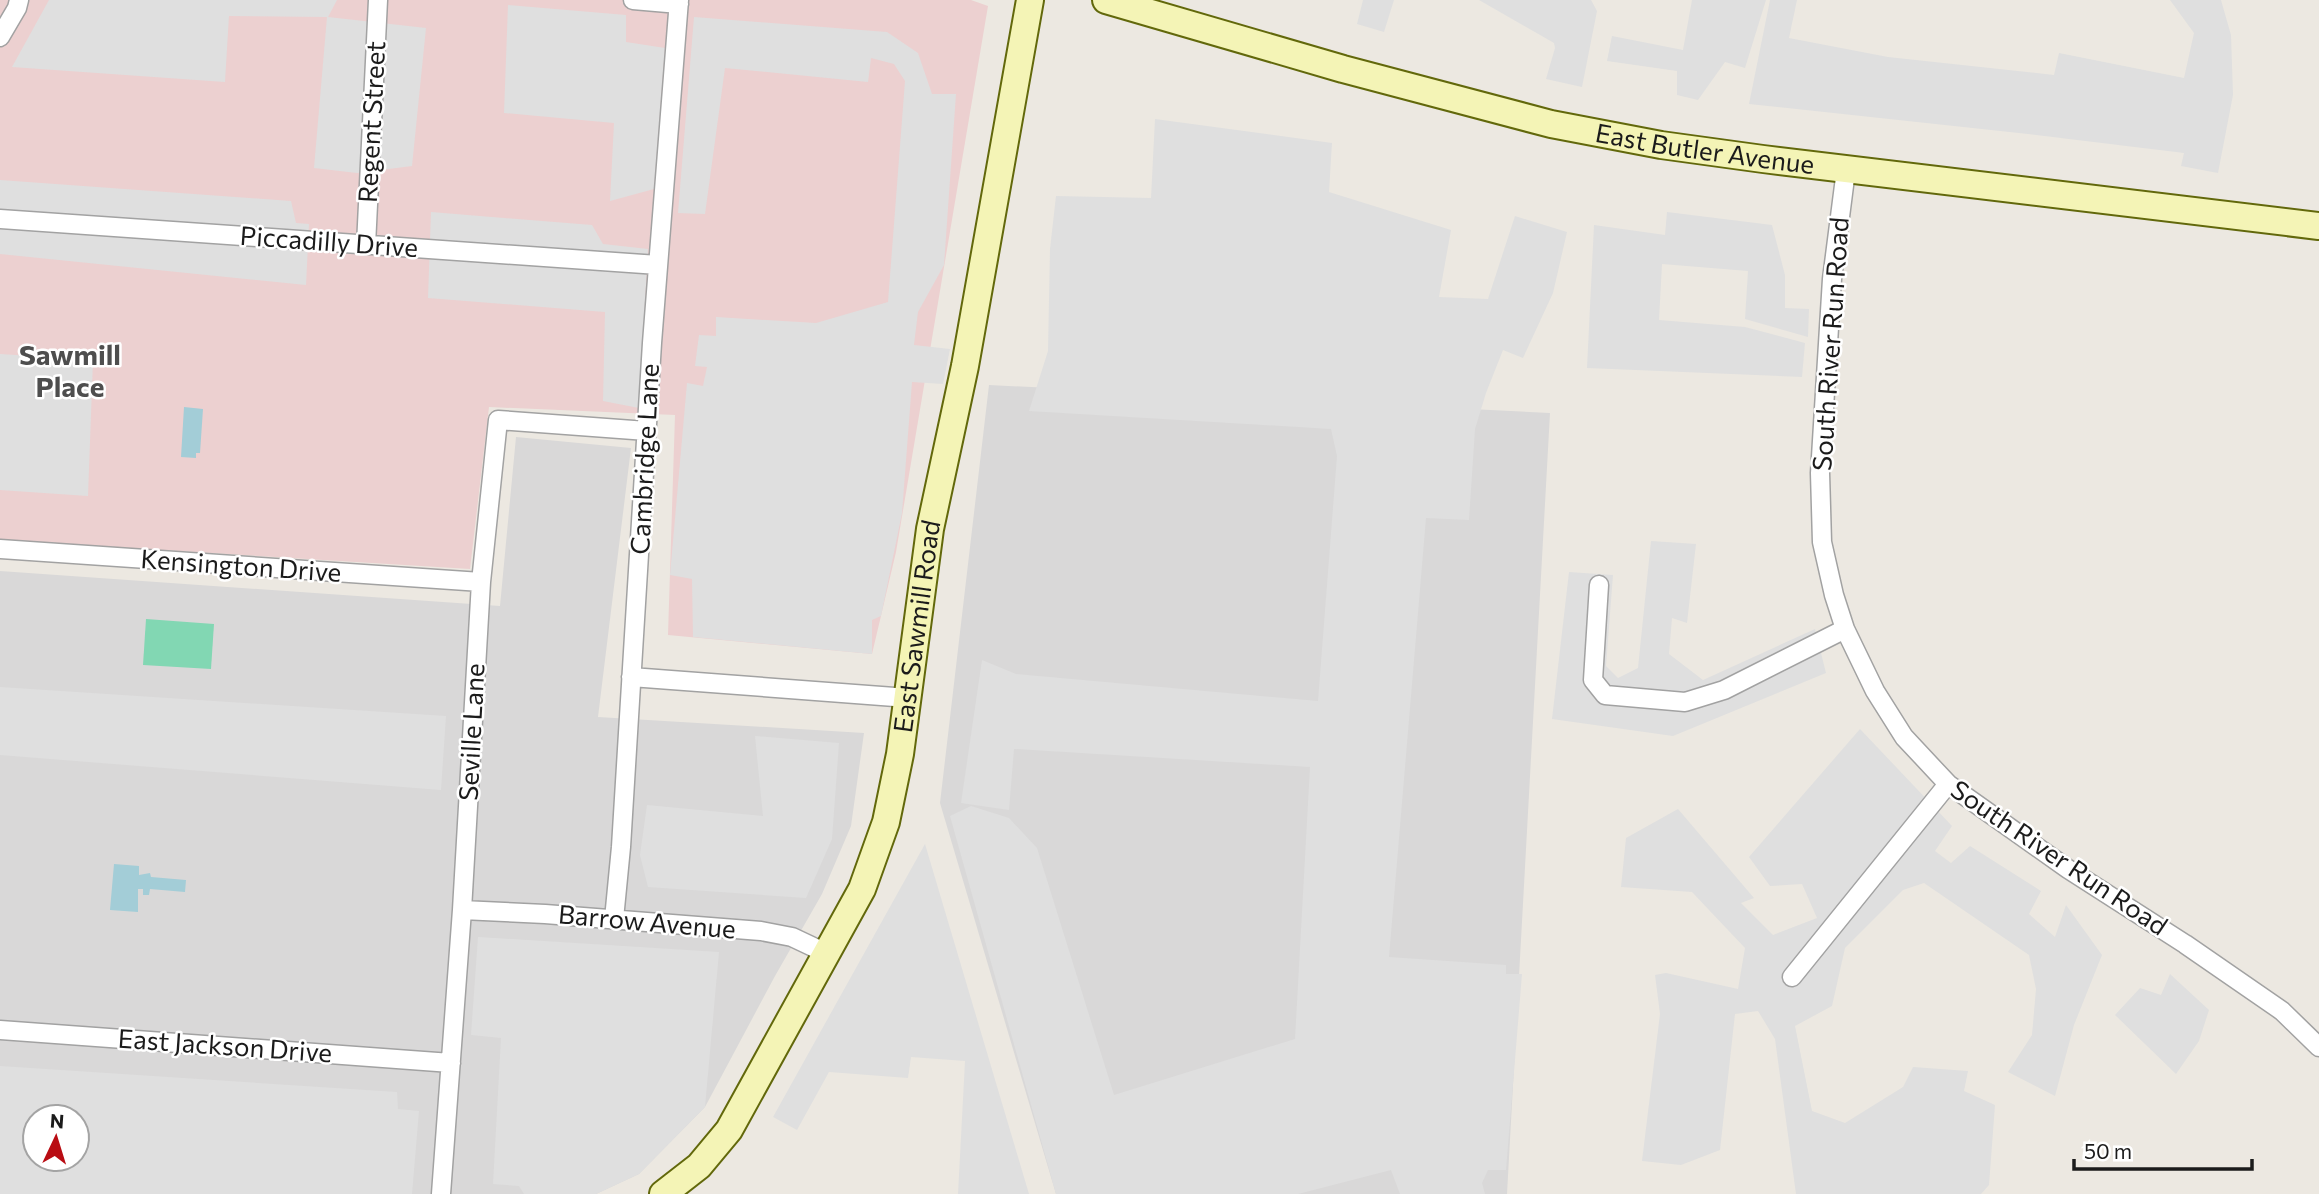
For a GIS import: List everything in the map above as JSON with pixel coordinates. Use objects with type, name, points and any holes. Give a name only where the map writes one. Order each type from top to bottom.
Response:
[{"type":"street","points":[[0,37],[19,0]]},
{"type":"street","name":"Regent Street","points":[[366,245],[378,0]]},
{"type":"street","points":[[633,0],[679,2]]},
{"type":"street","name":"East Sawmill Road","points":[[663,1194],[699,1166],[729,1130],[862,889],[886,822],[900,754],[930,529],[965,366],[1030,0]]},
{"type":"street","name":"East Butler Avenue","points":[[1106,0],[1343,69],[1551,124],[1661,145],[1846,170],[2319,226]]},
{"type":"street","name":"Cambridge Lane","points":[[614,919],[621,847],[658,265],[679,2]]},
{"type":"street","name":"South River Run Road","points":[[1846,170],[1832,279],[1820,474],[1822,542],[1845,629],[1875,691],[1904,737],[1948,784],[2068,869],[2185,944],[2282,1011],[2319,1047]]},
{"type":"street","name":"Piccadilly Drive","points":[[0,219],[658,265]]},
{"type":"street","name":"Seville Lane","points":[[441,1194],[462,910],[481,582],[498,420],[647,431]]},
{"type":"street","name":"Kensington Drive","points":[[0,549],[481,582]]},
{"type":"street","points":[[1599,585],[1593,680],[1605,695],[1685,702],[1724,690],[1845,629]]},
{"type":"street","points":[[631,677],[908,698]]},
{"type":"street","points":[[1792,977],[1948,784]]},
{"type":"street","name":"Barrow Avenue","points":[[462,910],[761,931],[792,937],[828,954]]},
{"type":"street","name":"East Jackson Drive","points":[[0,1030],[451,1063]]},
{"type":"shaded area","points":[[0,0],[971,0],[988,6],[896,552],[872,654],[668,635],[675,415],[489,407],[470,569],[0,540]]},
{"type":"shaded area","points":[[49,0],[337,0],[328,17],[426,28],[412,166],[357,173],[314,168],[327,17],[229,16],[225,82],[12,67]]},
{"type":"shaded area","points":[[1363,0],[1394,0],[1384,32],[1357,24]]},
{"type":"shaded area","points":[[1479,0],[1591,0],[1597,11],[1582,87],[1546,79],[1554,43]]},
{"type":"shaded area","points":[[1692,0],[1766,0],[1745,68],[1725,62],[1698,100],[1677,95],[1677,71],[1607,61],[1612,36],[1683,50]]},
{"type":"shaded area","points":[[1770,0],[1797,0],[1789,38],[1888,57],[2054,75],[2059,53],[2184,78],[2194,33],[2170,0],[2221,0],[2231,35],[2233,95],[2218,173],[2181,166],[2184,153],[1749,104]]},
{"type":"shaded area","points":[[508,5],[626,15],[626,42],[665,48],[654,189],[610,201],[614,123],[504,113]]},
{"type":"shaded area","points":[[694,17],[887,32],[918,53],[932,94],[956,94],[944,265],[918,312],[914,345],[950,349],[943,384],[912,382],[902,513],[881,616],[872,620],[872,654],[693,637],[692,579],[670,575],[687,383],[703,386],[707,367],[695,366],[699,335],[716,336],[716,317],[816,323],[888,302],[905,81],[894,64],[871,58],[868,82],[725,68],[705,214],[678,213]]},
{"type":"shaded area","points":[[1155,119],[1332,143],[1329,192],[1451,230],[1439,297],[1488,299],[1515,216],[1567,232],[1553,293],[1523,358],[1503,350],[1486,393],[1475,429],[1469,520],[1426,518],[1389,957],[1506,965],[1506,974],[1522,974],[1506,1170],[1488,1170],[1482,1183],[1485,1194],[1400,1194],[1391,1170],[1298,1194],[1056,1194],[950,816],[971,806],[1009,818],[1037,848],[1114,1095],[1295,1039],[1310,767],[1014,749],[1009,810],[961,803],[982,660],[1016,674],[1318,701],[1337,456],[1331,429],[1029,411],[1048,351],[1050,249],[1056,196],[1151,198]]},
{"type":"shaded area","points":[[0,180],[291,201],[296,223],[309,224],[306,285],[0,254]]},
{"type":"shaded area","points":[[431,212],[592,225],[603,244],[648,249],[639,408],[603,401],[605,312],[428,298]]},
{"type":"shaded area","points":[[1667,212],[1772,225],[1785,275],[1785,308],[1809,309],[1808,337],[1745,319],[1748,271],[1662,264],[1659,320],[1745,327],[1805,343],[1802,377],[1587,368],[1594,225],[1665,235]]},
{"type":"shaded area","points":[[0,354],[93,360],[88,496],[0,490]]},
{"type":"shaded area","points":[[989,385],[1550,413],[1507,1194],[1056,1194],[940,803]]},
{"type":"shaded area","points":[[516,437],[631,448],[598,717],[864,733],[851,826],[822,894],[705,1107],[639,1174],[596,1194],[0,1194],[0,571],[500,606]]},
{"type":"shaded area","points":[[1651,541],[1696,544],[1687,623],[1672,618],[1669,654],[1703,680],[1815,629],[1826,673],[1673,736],[1552,719],[1569,572],[1613,575],[1606,666],[1618,678],[1638,668]]},
{"type":"shaded area","points":[[0,687],[446,716],[441,790],[0,755]]},
{"type":"shaded area","points":[[1860,729],[1952,826],[1935,851],[1951,863],[1970,846],[2041,891],[2029,914],[2055,937],[2066,905],[2102,955],[2074,1025],[2055,1096],[2008,1072],[2032,1035],[2036,989],[2029,955],[1924,883],[1903,890],[1845,948],[1832,1006],[1795,1026],[1812,1111],[1845,1123],[1903,1087],[1913,1067],[1968,1071],[1964,1091],[1995,1105],[1989,1185],[1981,1194],[1796,1194],[1775,1039],[1758,1011],[1735,1014],[1720,1150],[1681,1165],[1642,1161],[1660,1014],[1655,975],[1666,973],[1738,989],[1745,948],[1692,892],[1621,887],[1626,838],[1678,809],[1754,898],[1741,903],[1773,935],[1817,918],[1802,884],[1770,886],[1749,857]]},
{"type":"shaded area","points":[[755,736],[839,743],[832,839],[806,898],[648,887],[640,855],[647,805],[763,816]]},
{"type":"shaded area","points":[[925,844],[1029,1194],[958,1194],[965,1061],[911,1057],[908,1078],[829,1072],[797,1130],[773,1117]]},
{"type":"shaded area","points":[[478,937],[719,952],[705,1107],[639,1174],[596,1194],[524,1194],[519,1186],[493,1184],[501,1038],[471,1035]]},
{"type":"shaded area","points":[[2170,974],[2209,1010],[2199,1041],[2176,1074],[2115,1015],[2140,988],[2161,995]]},
{"type":"shaded area","points":[[0,1066],[397,1092],[398,1109],[419,1111],[412,1194],[0,1194]]},
{"type":"green space","points":[[146,619],[214,624],[211,669],[143,665]]},
{"type":"water","points":[[184,407],[203,409],[200,453],[196,453],[196,458],[181,457]]},
{"type":"water","points":[[114,864],[139,866],[139,875],[150,873],[151,877],[186,880],[185,892],[150,889],[149,895],[143,895],[143,889],[138,889],[138,912],[110,910]]},
{"type":"district","name":"Sawmill Place","points":[[70,371]]}]
